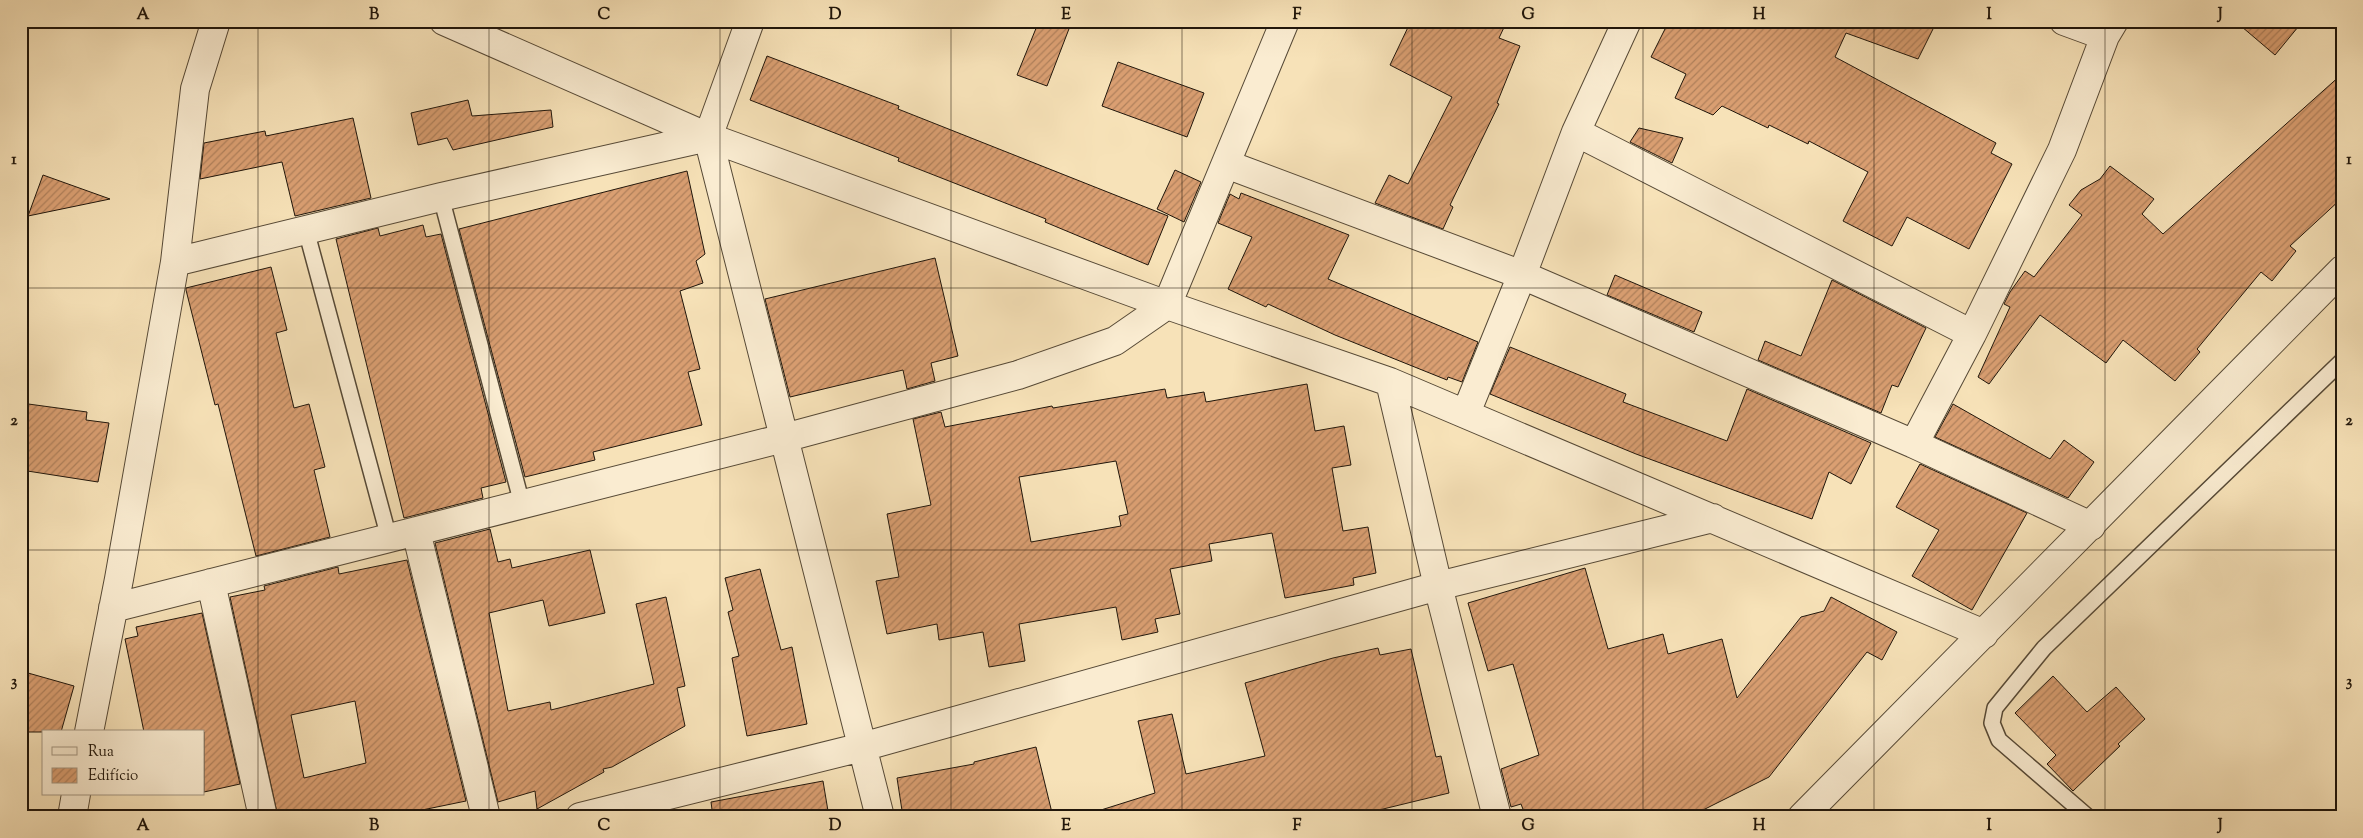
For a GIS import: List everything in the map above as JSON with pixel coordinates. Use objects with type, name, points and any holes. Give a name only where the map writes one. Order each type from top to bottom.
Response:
[{"type":"street","points":[[89,730],[175,262],[195,89],[216,21]]},
{"type":"street","points":[[444,21],[708,137],[1167,305],[1390,382],[1984,634]]},
{"type":"street","points":[[750,21],[708,137],[880,817]]},
{"type":"street","points":[[113,608],[784,438],[1018,375],[1115,341],[1167,305],[1285,21]]},
{"type":"street","points":[[1466,413],[1522,275],[1576,132],[1627,21]]},
{"type":"street","points":[[1914,444],[1972,334],[2062,150],[2109,29],[2064,21]]},
{"type":"street","points":[[1576,132],[1972,334]]},
{"type":"street","points":[[175,262],[442,197],[708,137]]},
{"type":"street","points":[[1226,164],[1522,275],[1914,444],[2091,526]]},
{"type":"street","points":[[1807,815],[2342,270]]},
{"type":"street","points":[[1390,382],[1438,586],[1497,817]]},
{"type":"street","points":[[580,817],[862,747],[1438,586],[1713,518]]},
{"type":"street","points":[[416,531],[486,817]]},
{"type":"street","points":[[211,583],[263,817]]},
{"type":"street","points":[[72,817],[76,796]]},
{"type":"lane","points":[[442,197],[522,504]]},
{"type":"lane","points":[[306,230],[389,538]]},
{"type":"lane","points":[[2088,817],[1999,740],[1992,724],[1996,708],[2044,648],[2342,361]]},
{"type":"building","points":[[1039,21],[1072,21],[1047,86],[1017,75]]},
{"type":"building","points":[[1411,21],[1507,21],[1499,38],[1520,46],[1497,103],[1499,104],[1450,205],[1453,207],[1443,229],[1375,203],[1389,175],[1408,184],[1452,97],[1390,65]]},
{"type":"building","points":[[1669,21],[1937,21],[1918,59],[1846,33],[1835,57],[1996,143],[1991,153],[2012,164],[1969,249],[1907,217],[1892,246],[1843,221],[1868,172],[1809,141],[1808,144],[1769,125],[1768,128],[1722,106],[1713,115],[1675,98],[1686,74],[1651,57]]},
{"type":"building","points":[[2235,21],[2303,21],[2275,55]]},
{"type":"building","points":[[767,56],[899,106],[898,109],[1168,216],[1148,265],[1045,222],[1046,219],[898,161],[899,158],[750,100]]},
{"type":"building","points":[[1118,62],[1204,93],[1187,137],[1102,106]]},
{"type":"building","points":[[2342,74],[2342,198],[2290,246],[2296,251],[2272,281],[2261,272],[2197,349],[2200,352],[2175,381],[2123,340],[2106,363],[2040,315],[1989,384],[1978,377],[2010,307],[2004,304],[2010,292],[2025,271],[2034,277],[2082,215],[2069,205],[2081,190],[2100,179],[2110,166],[2154,199],[2142,214],[2163,234]]},
{"type":"building","points":[[468,100],[472,116],[551,110],[553,127],[453,150],[447,138],[418,145],[411,113]]},
{"type":"building","points":[[353,118],[371,198],[295,216],[282,162],[200,179],[204,143],[265,131],[266,136]]},
{"type":"building","points":[[1639,128],[1683,138],[1672,163],[1630,142]]},
{"type":"building","points":[[1175,170],[1201,182],[1184,222],[1157,209]]},
{"type":"building","points":[[687,171],[705,254],[696,261],[703,283],[680,291],[700,369],[688,372],[702,425],[593,452],[595,460],[525,477],[459,229]]},
{"type":"building","points":[[43,175],[110,199],[28,216]]},
{"type":"building","points":[[1241,193],[1349,235],[1328,279],[1478,342],[1462,382],[1448,377],[1447,380],[1335,335],[1268,304],[1266,307],[1228,289],[1252,237],[1218,223],[1230,194],[1239,199]]},
{"type":"building","points":[[423,225],[426,237],[441,234],[506,482],[481,488],[483,498],[404,518],[336,239],[378,228],[380,236]]},
{"type":"building","points":[[935,258],[958,356],[931,363],[935,381],[907,389],[903,370],[790,397],[765,299]]},
{"type":"building","points":[[271,267],[287,330],[276,333],[294,408],[309,404],[325,467],[314,470],[330,537],[256,556],[218,404],[215,405],[186,288]]},
{"type":"building","points":[[1615,275],[1702,312],[1694,332],[1607,295]]},
{"type":"building","points":[[1832,280],[1926,328],[1898,387],[1892,385],[1881,413],[1758,360],[1765,341],[1801,356]]},
{"type":"building","points":[[1510,347],[1626,394],[1623,402],[1727,441],[1747,389],[1871,443],[1851,484],[1829,472],[1812,519],[1636,454],[1490,394]]},
{"type":"building","points":[[1307,384],[1315,431],[1344,426],[1351,465],[1332,468],[1343,531],[1368,527],[1376,573],[1353,578],[1354,585],[1285,598],[1272,533],[1209,544],[1212,561],[1170,569],[1180,614],[1155,619],[1158,632],[1122,640],[1116,607],[1019,624],[1025,661],[989,667],[983,632],[939,640],[937,624],[887,634],[876,581],[899,577],[887,514],[931,505],[913,419],[941,412],[945,427],[1052,406],[1053,408],[1165,389],[1167,398],[1204,392],[1206,402]],"holes":[[[1116,461],[1128,514],[1119,516],[1121,526],[1031,542],[1019,477]]]},
{"type":"building","points":[[21,403],[87,412],[86,420],[109,423],[98,482],[21,470]]},
{"type":"building","points":[[1953,404],[2050,459],[2064,440],[2094,462],[2068,498],[1935,437]]},
{"type":"building","points":[[1920,464],[2027,513],[1972,610],[1912,576],[1939,530],[1896,507]]},
{"type":"building","points":[[490,529],[498,562],[510,559],[512,568],[590,550],[605,613],[549,626],[543,600],[489,613],[508,711],[550,702],[551,710],[654,684],[636,604],[666,597],[685,686],[677,688],[685,726],[612,767],[603,769],[604,772],[537,809],[535,791],[498,802],[435,543]]},
{"type":"building","points":[[407,560],[466,801],[388,817],[278,817],[230,597],[265,590],[264,586],[338,567],[339,574]],"holes":[[[355,701],[366,763],[304,778],[291,715]]]},
{"type":"building","points":[[1585,568],[1608,649],[1663,634],[1668,654],[1722,639],[1737,698],[1801,617],[1824,611],[1831,597],[1897,632],[1882,660],[1867,652],[1769,777],[1689,817],[1526,817],[1521,804],[1511,807],[1501,769],[1539,755],[1513,664],[1488,671],[1468,603]]},
{"type":"building","points":[[760,569],[781,650],[792,647],[807,724],[747,736],[732,658],[739,656],[728,612],[733,610],[725,578]]},
{"type":"building","points":[[202,613],[240,784],[205,792],[205,730],[144,730],[125,639],[138,636],[136,627]]},
{"type":"building","points":[[1378,648],[1380,655],[1411,649],[1436,757],[1441,756],[1449,793],[1379,810],[1381,817],[1102,817],[1101,810],[1155,793],[1138,721],[1172,714],[1186,774],[1265,756],[1245,683],[1333,658]]},
{"type":"building","points":[[21,671],[74,686],[62,730],[21,732]]},
{"type":"building","points":[[2053,676],[2087,712],[2116,687],[2145,719],[2073,791],[2047,764],[2056,755],[2015,713]]},
{"type":"building","points":[[1036,747],[1053,817],[903,817],[897,778],[974,764],[974,762]]},
{"type":"building","points":[[823,781],[829,817],[713,817],[711,802]]}]
